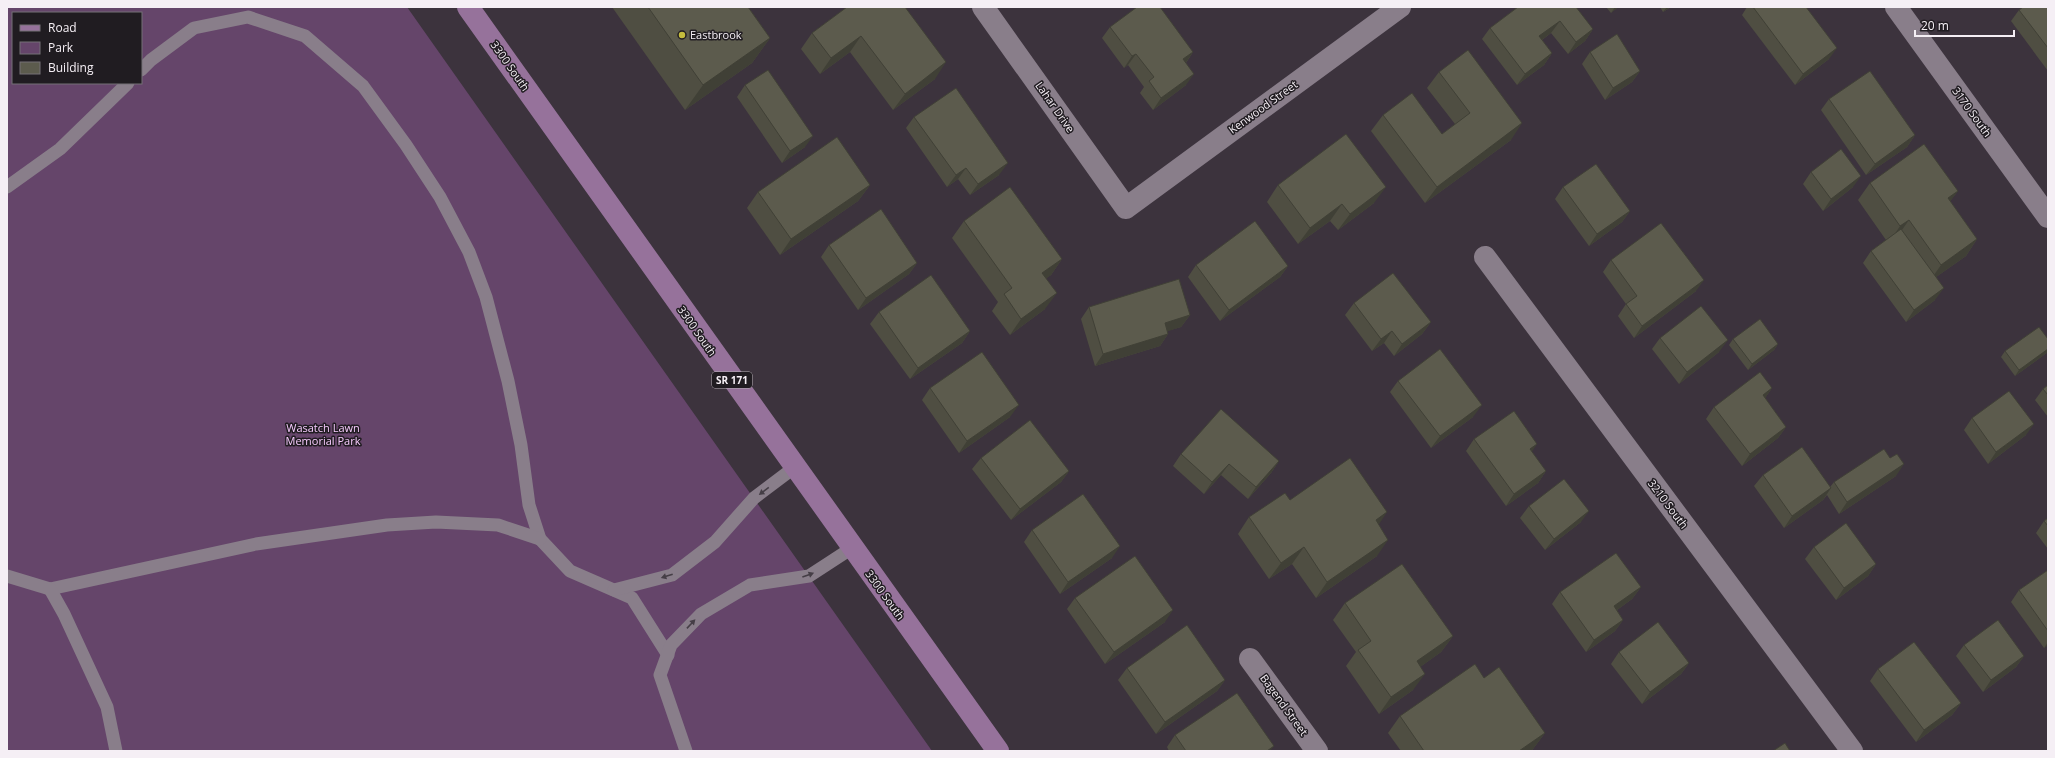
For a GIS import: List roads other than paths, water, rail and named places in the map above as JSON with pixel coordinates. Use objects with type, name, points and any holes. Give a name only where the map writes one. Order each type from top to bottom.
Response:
[{"type":"main road","name":"3300 South","points":[[468,7],[998,751]]},
{"type":"street","name":"Lahar Drive","points":[[983,7],[1126,208]]},
{"type":"street","name":"Kenwood Street","points":[[1126,208],[1400,7]]},
{"type":"street","name":"3170 South","points":[[1896,7],[2046,211]]},
{"type":"street","name":"3210 South","points":[[1485,257],[1852,751]]},
{"type":"street","name":"Bagend Street","points":[[1250,659],[1317,751]]},
{"type":"lane","points":[[142,69],[194,28],[248,17],[305,36],[363,86],[406,145],[440,197],[469,252],[486,297],[508,382],[521,445],[529,505],[540,539],[570,571],[632,598],[668,655]]},
{"type":"lane","points":[[7,187],[60,149],[127,84]]},
{"type":"lane","points":[[614,590],[672,575],[715,542],[754,498],[795,468]]},
{"type":"lane","points":[[7,576],[50,589],[256,544],[387,525],[436,522],[498,526],[540,539]]},
{"type":"lane","points":[[686,751],[660,675],[671,645],[701,614],[750,585],[809,576],[852,548]]},
{"type":"lane","points":[[50,589],[64,614],[107,707],[116,751]]},
{"type":"place","name":"Eastbrook","points":[[682,35]]},
{"type":"park label","name":"Wasatch Lawn Memorial Park","points":[[323,434]]}]
